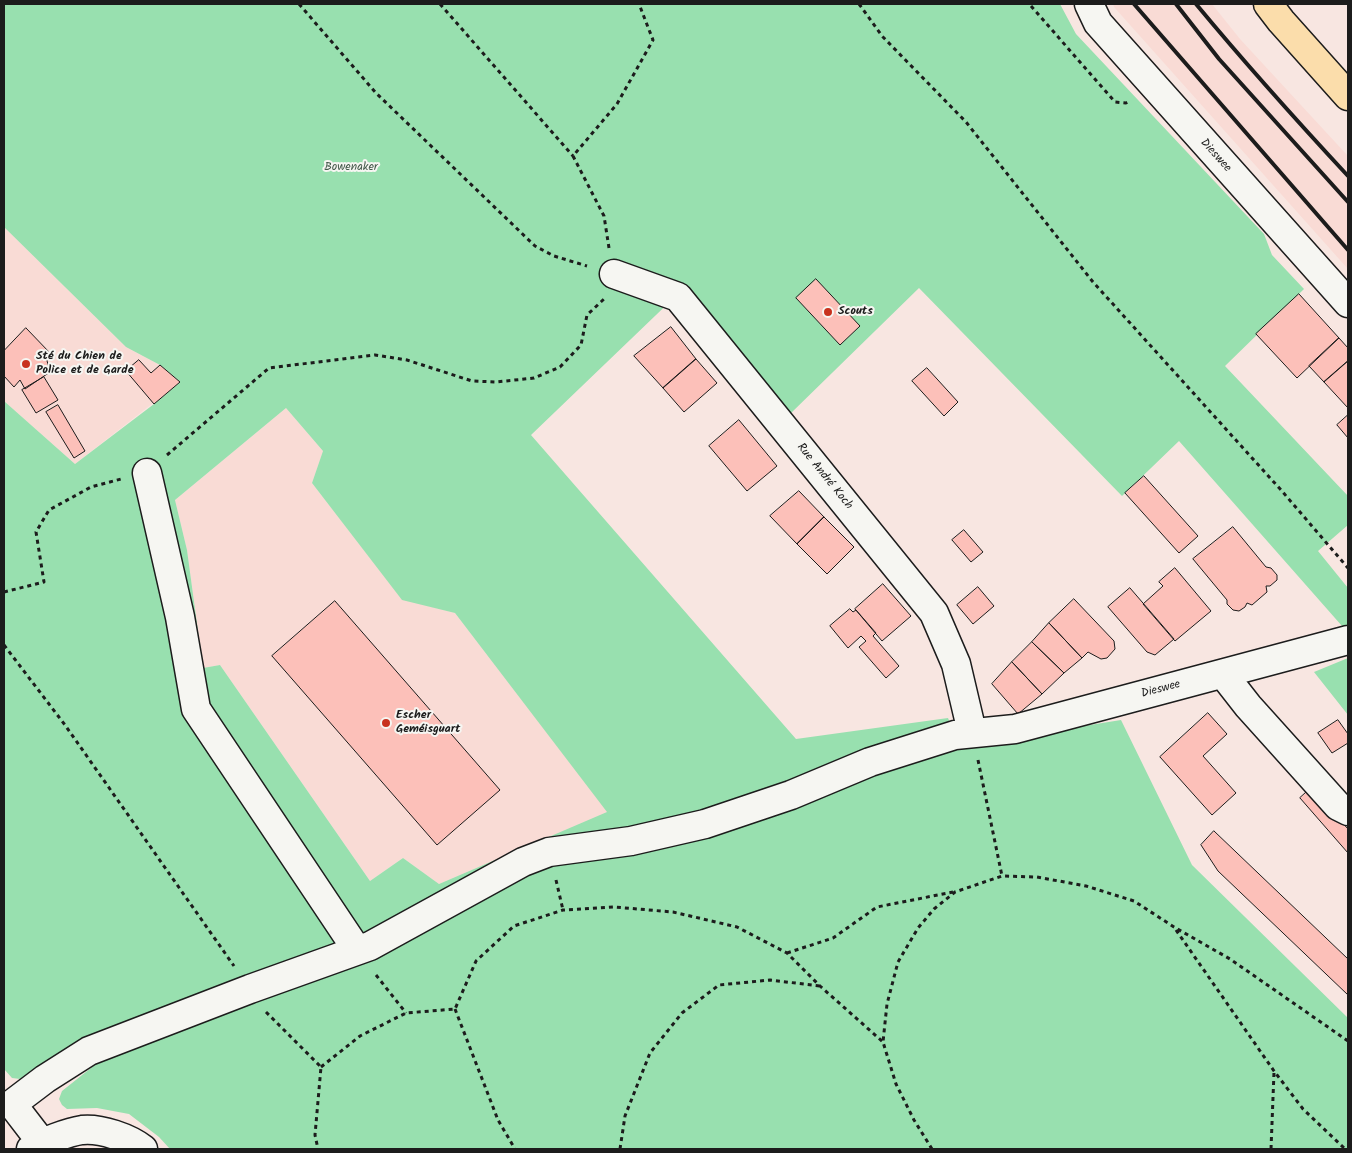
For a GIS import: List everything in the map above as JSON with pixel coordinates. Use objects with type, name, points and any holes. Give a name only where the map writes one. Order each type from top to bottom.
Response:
[{"type":"main road","points":[[1268,4],[1348,96]]},
{"type":"street","name":"Dieswee","points":[[1089,4],[1098,23],[1348,303]]},
{"type":"street","name":"Rue André Koch","points":[[614,274],[678,297],[934,612],[956,664],[972,732]]},
{"type":"street","points":[[147,473],[180,617],[196,709],[357,950]]},
{"type":"street","name":"Dieswee","points":[[36,1146],[12,1104],[89,1052],[250,989],[370,946],[523,862],[549,852],[631,841],[706,824],[791,795],[870,762],[954,735],[1015,728],[1348,640]]},
{"type":"street","points":[[1223,674],[1248,706],[1338,806],[1348,811]]},
{"type":"street","points":[[36,1146],[82,1130],[110,1132],[144,1149]]},
{"type":"path","points":[[299,4],[376,93],[535,246],[554,256],[614,274]]},
{"type":"path","points":[[4,592],[44,582],[36,532],[49,510],[91,487],[147,473],[269,368],[375,355],[407,360],[472,381],[496,382],[534,378],[560,366],[581,345],[587,315],[606,297],[614,274],[604,216],[573,156],[440,4]]},
{"type":"path","points":[[573,156],[617,104],[653,40],[639,4]]},
{"type":"path","points":[[859,4],[882,36],[966,122],[1093,282],[1281,490],[1348,568]]},
{"type":"path","points":[[1031,6],[1115,102],[1126,103],[1136,99],[1151,84]]},
{"type":"path","points":[[4,645],[66,725],[267,1014],[321,1067]]},
{"type":"path","points":[[972,732],[1002,876]]},
{"type":"path","points":[[787,952],[833,938],[877,907],[955,892],[1002,876],[1037,877],[1086,886],[1134,902],[1174,928],[1230,959],[1348,1041]]},
{"type":"path","points":[[932,1149],[914,1120],[896,1084],[883,1042],[887,1004],[898,962],[918,928],[934,909],[955,892]]},
{"type":"path","points":[[515,1149],[498,1120],[455,1009],[476,961],[514,926],[564,910],[614,907],[673,912],[737,926],[787,952],[820,986],[883,1042]]},
{"type":"path","points":[[1174,928],[1274,1071],[1303,1109],[1345,1149]]},
{"type":"path","points":[[357,950],[406,1013]]},
{"type":"path","points":[[620,1149],[625,1116],[650,1053],[682,1013],[719,985],[770,980],[820,986]]},
{"type":"path","points":[[318,1149],[315,1135],[321,1067],[360,1036],[406,1013],[455,1009]]},
{"type":"path","points":[[1271,1149],[1274,1071]]},
{"type":"shaded area","points":[[1113,4],[1212,4],[1240,39],[1348,156],[1348,269],[1114,7]]},
{"type":"shaded area","name":"Sté du Chien de Police et de Garde","points":[[4,227],[126,347],[160,365],[180,382],[75,464],[4,401]]},
{"type":"shaded area","points":[[286,408],[323,451],[312,483],[402,599],[455,613],[608,812],[439,884],[403,858],[370,881],[220,665],[203,668],[187,550],[175,500]]},
{"type":"green space","name":"Bowenaker","points":[[4,4],[1060,4],[1076,34],[1264,234],[1272,255],[1304,289],[1225,366],[1348,496],[1348,525],[1318,551],[1348,588],[1348,627],[1342,626],[1179,441],[1122,496],[919,288],[789,415],[681,291],[531,435],[796,739],[948,718],[955,735],[1015,737],[1121,720],[1192,865],[1348,1018],[1348,1149],[170,1149],[159,1137],[129,1114],[97,1108],[67,1109],[62,1105],[59,1099],[62,1091],[96,1064],[245,992],[37,1069],[20,1079],[12,1078],[4,1069],[4,401],[75,464],[180,382],[160,365],[126,347],[4,227]],"holes":[[[286,408],[323,451],[312,483],[402,600],[455,613],[607,812],[439,884],[403,858],[370,881],[220,665],[203,668],[187,550],[175,500]]]},
{"type":"green space","points":[[1348,658],[1348,715],[1314,672]]},
{"type":"building","name":"Scouts","points":[[816,279],[860,326],[840,345],[796,298]]},
{"type":"building","points":[[1299,294],[1339,338],[1297,378],[1256,334]]},
{"type":"building","points":[[671,327],[696,359],[663,388],[634,356]]},
{"type":"building","name":"Sté du Chien de Police et de Garde","points":[[26,328],[50,353],[46,357],[50,372],[25,389],[20,380],[14,387],[4,376],[4,351]]},
{"type":"building","points":[[1339,338],[1348,348],[1348,361],[1324,382],[1309,366]]},
{"type":"building","points":[[696,359],[717,383],[684,412],[663,388]]},
{"type":"building","points":[[139,360],[151,373],[160,365],[180,382],[154,404],[126,371]]},
{"type":"building","points":[[1348,361],[1348,408],[1324,382]]},
{"type":"building","points":[[927,368],[958,402],[944,416],[912,381]]},
{"type":"building","points":[[44,377],[58,400],[36,413],[22,390]]},
{"type":"building","points":[[58,405],[85,451],[74,458],[46,412]]},
{"type":"building","points":[[1348,415],[1348,438],[1337,425]]},
{"type":"building","points":[[739,420],[777,466],[747,491],[709,446]]},
{"type":"building","points":[[1144,476],[1198,536],[1179,553],[1125,493]]},
{"type":"building","points":[[799,491],[824,517],[797,544],[770,516]]},
{"type":"building","points":[[824,517],[854,547],[827,574],[797,544]]},
{"type":"building","points":[[1233,527],[1266,567],[1271,568],[1277,575],[1277,580],[1270,586],[1266,586],[1267,592],[1252,605],[1247,603],[1239,611],[1233,610],[1227,604],[1227,600],[1193,559]]},
{"type":"building","points":[[964,530],[983,552],[971,562],[952,540]]},
{"type":"building","points":[[1175,568],[1211,611],[1175,641],[1143,604],[1163,586],[1159,582]]},
{"type":"building","points":[[883,584],[911,616],[882,641],[855,609]]},
{"type":"building","points":[[978,587],[994,606],[973,624],[957,605]]},
{"type":"building","points":[[1130,588],[1174,639],[1155,655],[1147,652],[1108,607]]},
{"type":"building","points":[[1074,599],[1114,641],[1115,649],[1107,658],[1101,659],[1088,652],[1082,658],[1049,623]]},
{"type":"building","name":"Escher Geméisguart","points":[[335,601],[500,790],[437,845],[272,656]]},
{"type":"building","points":[[850,609],[853,612],[856,610],[876,633],[873,636],[899,666],[886,678],[859,647],[866,641],[861,636],[848,648],[830,626]]},
{"type":"building","points":[[1049,623],[1082,658],[1064,673],[1032,642]]},
{"type":"building","points":[[1032,642],[1064,673],[1042,694],[1012,662]]},
{"type":"building","points":[[1012,662],[1042,694],[1018,714],[992,684]]},
{"type":"building","points":[[1208,713],[1227,734],[1203,756],[1236,793],[1212,815],[1160,757]]},
{"type":"building","points":[[1338,720],[1348,734],[1348,743],[1332,753],[1318,733]]},
{"type":"building","points":[[1311,788],[1348,829],[1348,853],[1300,798]]},
{"type":"building","points":[[1214,831],[1348,959],[1348,995],[1218,871],[1201,845]]},
{"type":"railway","points":[[1134,4],[1348,250]]},
{"type":"railway","points":[[1176,4],[1219,59],[1348,202]]},
{"type":"railway","points":[[1196,4],[1348,176]]},
{"type":"place","name":"Scouts","points":[[828,312]]},
{"type":"place","name":"Sté du Chien de Police et de Garde","points":[[26,364]]},
{"type":"place","name":"Escher Geméisguart","points":[[386,723]]}]
